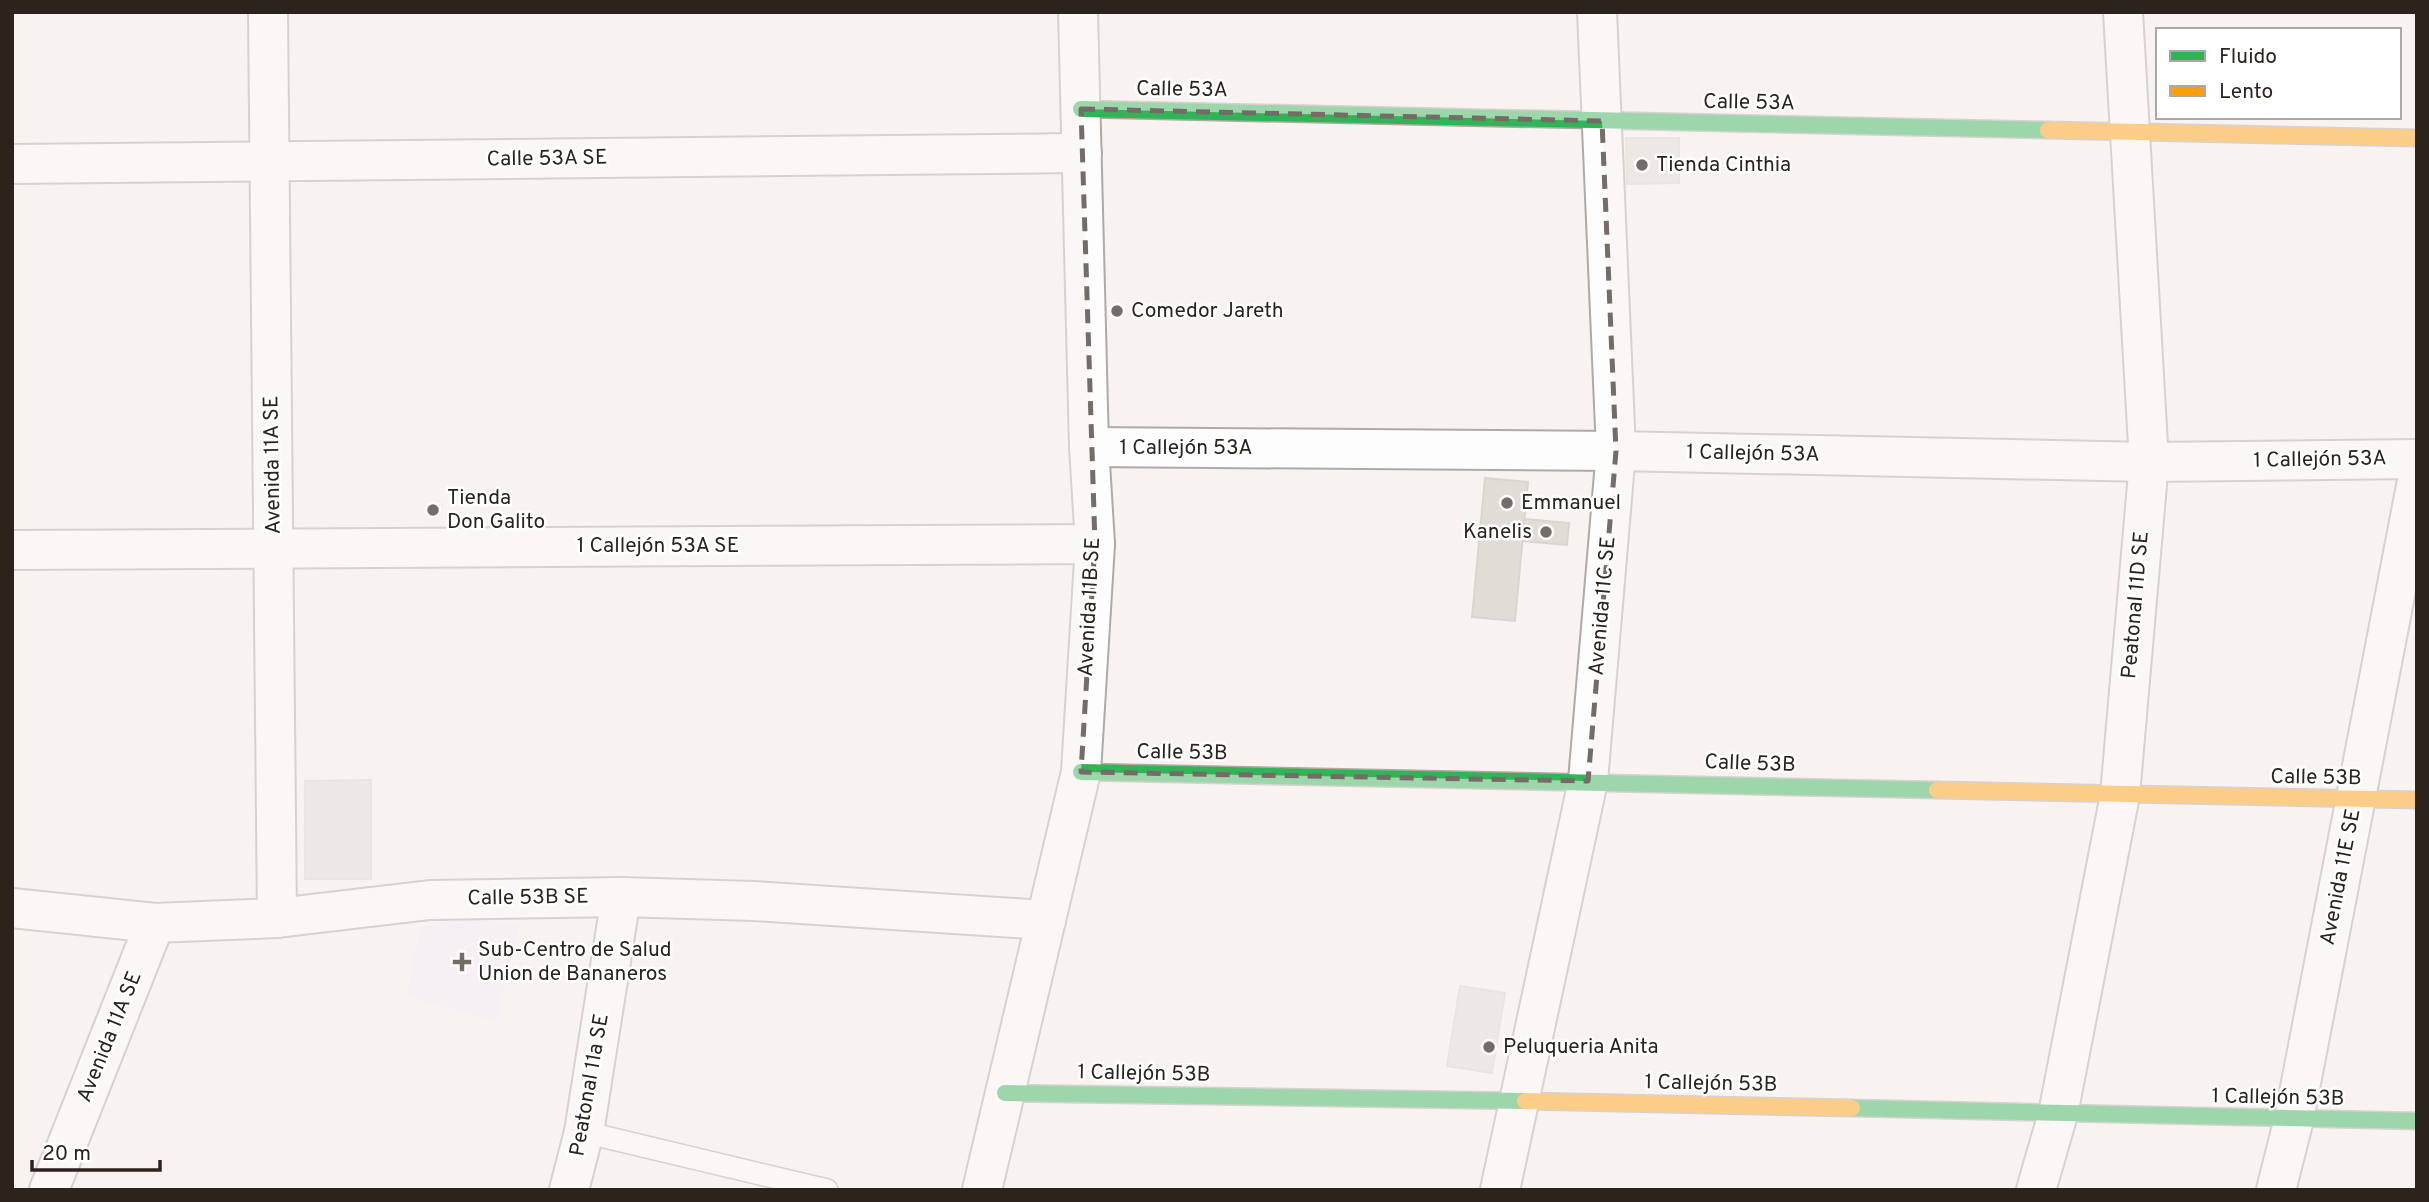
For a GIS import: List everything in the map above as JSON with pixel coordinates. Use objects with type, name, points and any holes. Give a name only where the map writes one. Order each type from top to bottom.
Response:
[{"type":"street","name":"Avenida 11A SE","points":[[268,12],[277,918]]},
{"type":"street","name":"Avenida 11B SE","points":[[982,1190],[1081,772],[1095,544],[1089,447],[1078,12]]},
{"type":"street","name":"Avenida 11C SE","points":[[1500,1190],[1588,781],[1616,451],[1597,12]]},
{"type":"street","name":"Peatonal 11D SE","points":[[2036,1190],[2059,1114],[2120,795],[2149,462],[2123,12]]},
{"type":"street","name":"Calle 53A","points":[[1081,109],[2417,138]]},
{"type":"street","name":"Calle 53A SE","points":[[12,164],[1082,153]]},
{"type":"street","name":"1 Callejón 53A","points":[[1089,447],[1616,451],[2149,462],[2417,459]]},
{"type":"street","name":"Avenida 11E SE","points":[[2276,1190],[2294,1119],[2417,481]]},
{"type":"street","name":"1 Callejón 53A SE","points":[[12,550],[1095,544]]},
{"type":"street","name":"Calle 53B","points":[[1081,772],[2417,800]]},
{"type":"street","name":"Calle 53B SE","points":[[12,908],[155,923],[277,918],[430,900],[621,897],[754,901],[1046,920]]},
{"type":"street","name":"Peatonal 11a SE","points":[[569,1190],[584,1132],[621,897]]},
{"type":"street","name":"Avenida 11A SE","points":[[49,1190],[155,923]]},
{"type":"street","name":"1 Callejón 53B","points":[[1005,1093],[1520,1101],[2417,1121]]},
{"type":"lane","points":[[584,1132],[827,1190]]},
{"type":"highlighted area","points":[[1081,109],[1602,121],[1616,451],[1588,781],[1081,772],[1095,544]]},
{"type":"shaded area","name":"Sub-Centro de Salud Union de Bananeros","points":[[453,920],[519,925],[497,1021],[407,997],[420,928]]},
{"type":"building","points":[[1626,138],[1679,138],[1679,183],[1627,184]]},
{"type":"building","points":[[1485,478],[1528,482],[1515,621],[1472,617]]},
{"type":"building","name":"Kanelis","points":[[1524,519],[1569,523],[1567,545],[1522,541]]},
{"type":"building","points":[[371,780],[371,879],[305,879],[305,781]]},
{"type":"building","points":[[1460,986],[1505,993],[1492,1073],[1447,1066]]},
{"type":"traffic: fast","points":[[1081,109],[2048,130]]},
{"type":"traffic: fast","points":[[1081,772],[1937,790]]},
{"type":"traffic: fast","points":[[1005,1093],[1525,1101]]},
{"type":"traffic: fast","points":[[1852,1108],[2417,1121]]},
{"type":"traffic: slow","points":[[2048,130],[2417,138]]},
{"type":"traffic: slow","points":[[1937,790],[2417,800]]},
{"type":"traffic: slow","points":[[1525,1101],[1852,1108]]},
{"type":"place","name":"Tienda Cinthia","points":[[1642,165]]},
{"type":"place","name":"Comedor Jareth","points":[[1117,311]]},
{"type":"place","name":"Emmanuel","points":[[1507,503]]},
{"type":"place","name":"Tienda Don Galito","points":[[433,510]]},
{"type":"place","name":"Kanelis","points":[[1546,532]]},
{"type":"place","name":"Sub-Centro de Salud Union de Bananeros","points":[[462,962]]},
{"type":"place","name":"Peluqueria Anita","points":[[1489,1047]]}]
